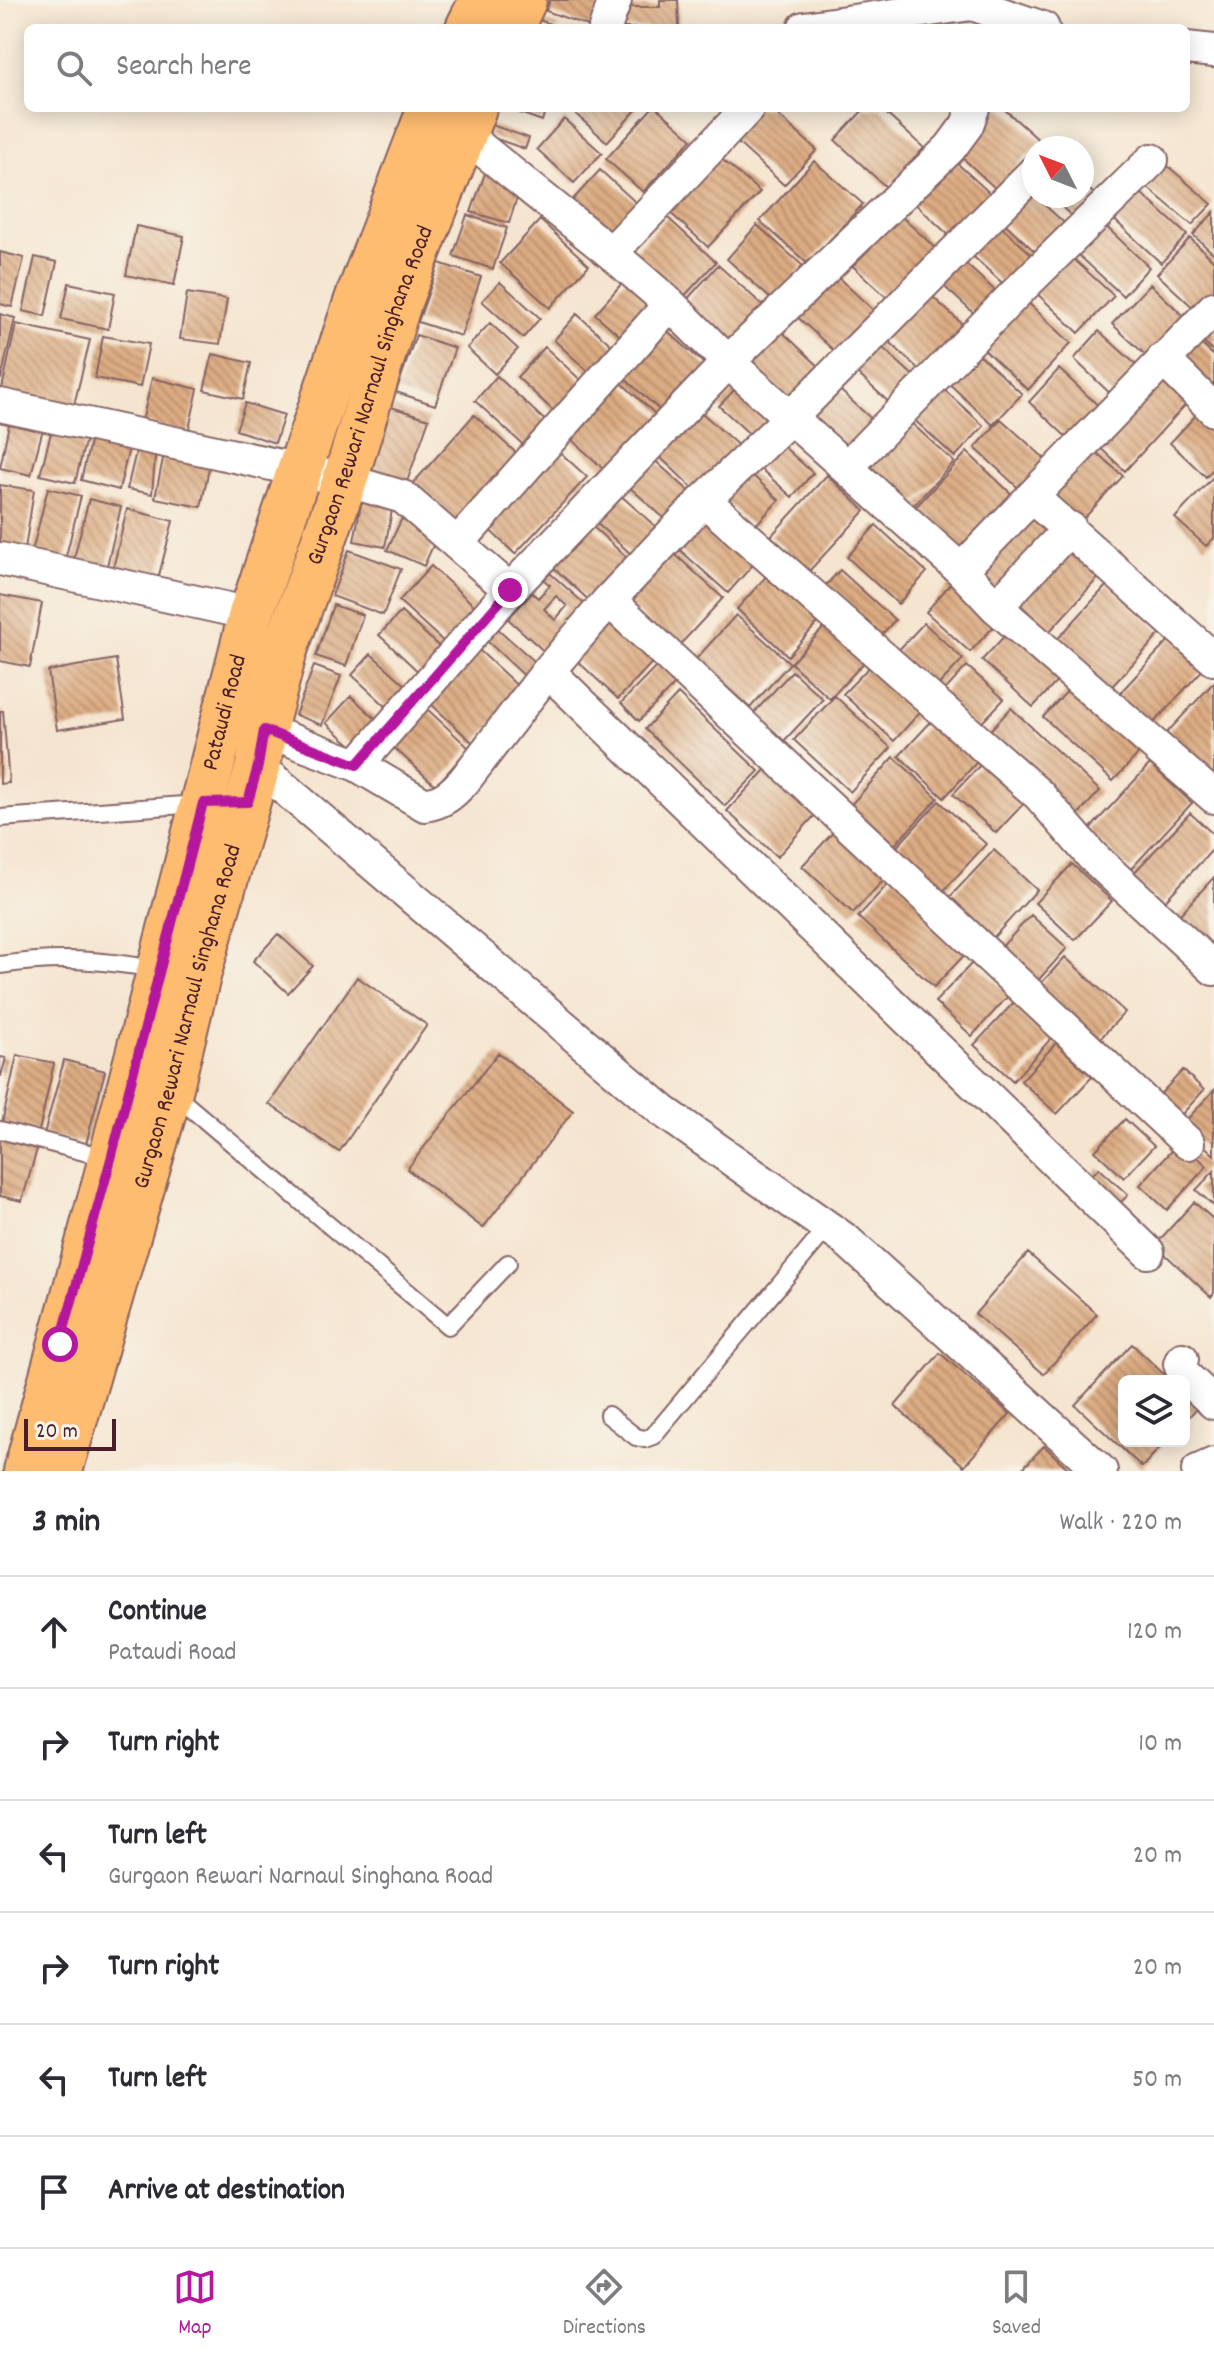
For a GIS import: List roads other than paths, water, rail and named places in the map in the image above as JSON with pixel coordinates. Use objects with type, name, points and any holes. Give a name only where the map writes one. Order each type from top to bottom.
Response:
[{"type":"main road","points":[[470,24],[482,0]]},
{"type":"main road","points":[[513,24],[524,0]]},
{"type":"main road","name":"Pataudi Road","points":[[237,785],[251,614],[358,297],[448,116]]},
{"type":"main road","name":"Gurgaon Rewari Narnaul Singhana Road","points":[[60,1471],[78,1348],[129,1164],[170,1091],[179,973],[237,785],[345,480],[400,299],[448,116]]},
{"type":"main road","points":[[129,1164],[179,973]]},
{"type":"main road","points":[[26,1471],[78,1348]]},
{"type":"street","points":[[606,24],[615,0]]},
{"type":"street","points":[[844,24],[973,11],[1027,24]]},
{"type":"street","points":[[1190,48],[1214,51]]},
{"type":"street","points":[[611,253],[744,112]]},
{"type":"street","points":[[237,785],[357,765],[510,590],[728,362],[950,148],[967,125],[972,112]]},
{"type":"street","points":[[448,116],[670,304],[728,362],[961,570],[996,607],[1212,792]]},
{"type":"street","points":[[847,467],[1016,293],[1152,160]]},
{"type":"street","points":[[357,765],[425,805],[438,803],[450,796],[548,671],[609,600],[704,500],[790,418],[1022,184]]},
{"type":"street","points":[[457,544],[670,304]]},
{"type":"street","points":[[961,570],[1214,308]]},
{"type":"street","points":[[1163,359],[1214,410]]},
{"type":"street","points":[[0,405],[345,480],[403,497],[510,590]]},
{"type":"street","points":[[1032,497],[1214,659]]},
{"type":"street","points":[[704,500],[1029,785],[1092,856],[1214,969]]},
{"type":"street","points":[[996,607],[1070,528]]},
{"type":"street","points":[[0,559],[251,614]]},
{"type":"street","points":[[609,600],[1188,1143]]},
{"type":"street","points":[[548,671],[1148,1252]]},
{"type":"street","points":[[237,785],[663,1111],[847,1241],[1101,1471]]},
{"type":"street","points":[[1182,1359],[1180,1364],[1184,1375],[1214,1403]]},
{"type":"street","points":[[1198,1471],[1214,1464]]},
{"type":"lane","points":[[0,818],[237,785]]},
{"type":"lane","points":[[0,965],[37,959],[76,958],[179,973]]},
{"type":"lane","points":[[170,1091],[448,1326],[508,1263]]},
{"type":"lane","points":[[0,1130],[129,1164]]},
{"type":"lane","points":[[608,1415],[636,1437],[645,1439],[653,1436],[828,1227]]}]
